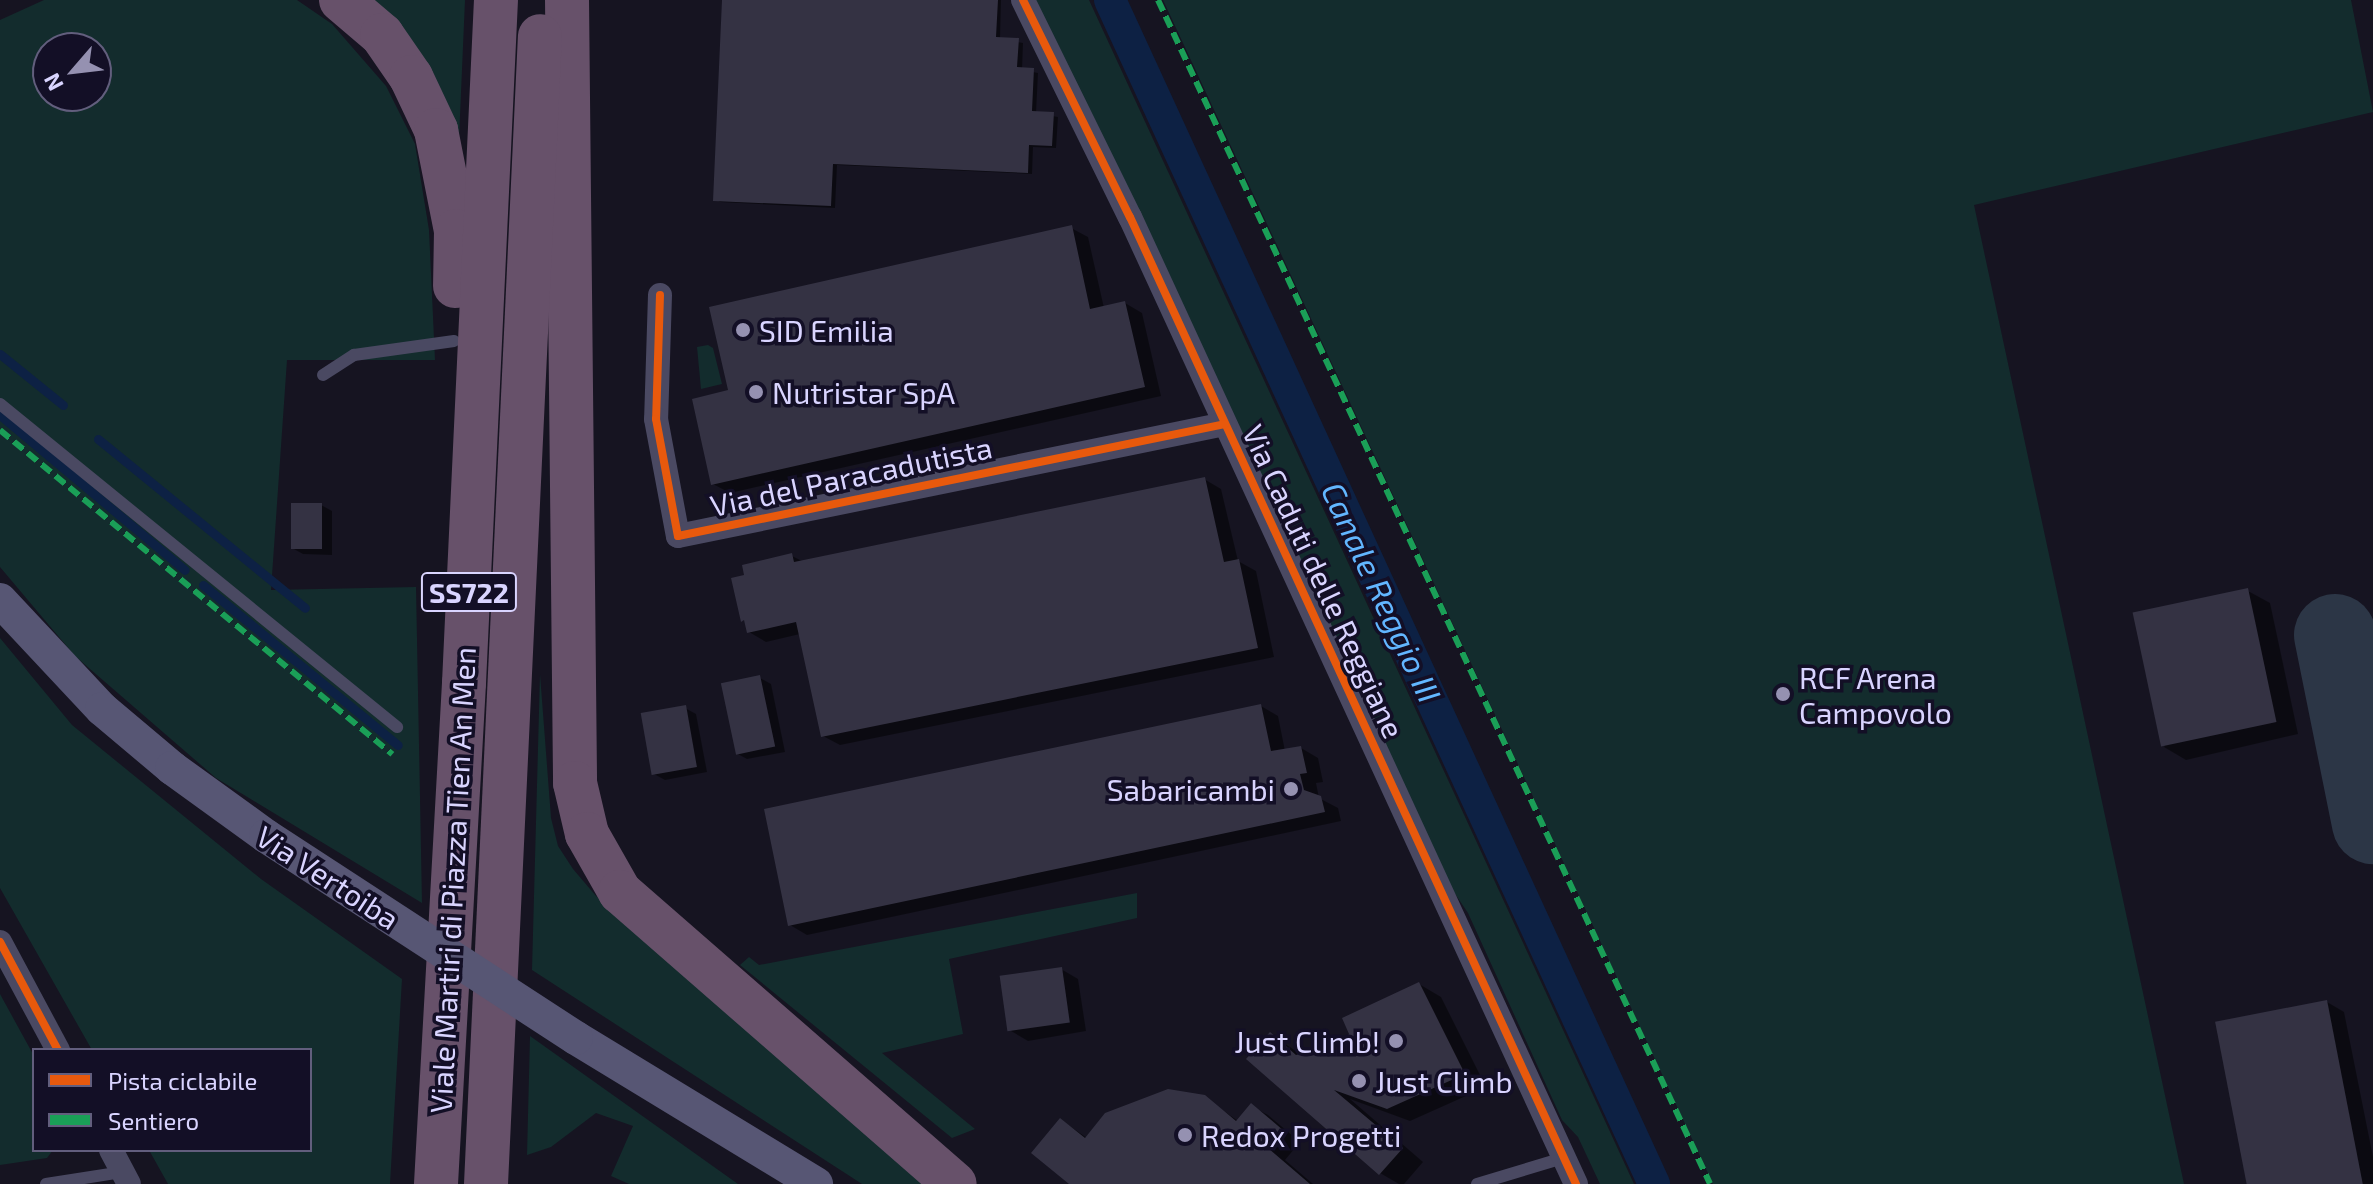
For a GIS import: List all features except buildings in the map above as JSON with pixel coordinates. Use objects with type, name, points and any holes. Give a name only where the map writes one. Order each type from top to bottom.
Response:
[{"type":"highway","name":"SS722","points":[[341,0],[382,35],[411,77],[436,130],[456,231],[446,549],[464,683]]},
{"type":"highway","name":"Viale Martiri di Piazza Tien An Men","points":[[436,1184],[464,683],[496,0]]},
{"type":"highway","name":"Viale Martiri di Piazza Tien An Men","points":[[486,1184],[542,0]]},
{"type":"highway","points":[[567,0],[575,783],[587,834],[620,892],[955,1184]]},
{"type":"main road","name":"Via Vertoiba","points":[[0,600],[102,709],[172,768],[266,836],[576,1038],[816,1184]]},
{"type":"street","name":"Via Caduti delle Reggiane","points":[[1023,0],[1130,217],[1576,1184]]},
{"type":"street","name":"Via del Paracadutista","points":[[660,295],[656,419],[678,536],[1225,424]]},
{"type":"street","points":[[0,942],[57,1048]]},
{"type":"street","points":[[112,1152],[126,1178]]},
{"type":"lane","points":[[323,375],[354,355],[454,341]]},
{"type":"lane","points":[[0,404],[397,727]]},
{"type":"lane","points":[[1477,1184],[1563,1158]]},
{"type":"lane","points":[[46,1184],[126,1178]]},
{"type":"green space","points":[[44,0],[297,0],[332,24],[386,86],[415,144],[429,230],[435,360],[287,360],[271,590],[416,587],[422,903],[216,778],[75,656],[0,567],[0,20]]},
{"type":"green space","points":[[372,0],[465,0],[458,162]]},
{"type":"green space","points":[[1022,0],[1089,0],[1634,1184],[1600,1184],[1578,1137],[1562,1120],[1468,913],[1412,830]]},
{"type":"green space","name":"RCF Arena Campovolo","points":[[1163,0],[2351,0],[2373,112],[1974,205],[2184,1184],[1713,1184]]},
{"type":"green space","points":[[708,345],[713,348],[722,384],[701,389],[697,347]]},
{"type":"green space","points":[[0,638],[72,725],[261,879],[402,979],[390,1184],[168,1184],[150,1152],[312,1152],[312,1048],[91,1048],[0,888]]},
{"type":"green space","points":[[540,674],[551,818],[558,846],[573,869],[596,896],[932,1184],[862,1184],[532,970]]},
{"type":"green space","points":[[1137,893],[1137,918],[949,959],[963,1034],[882,1053],[975,1129],[952,1138],[740,965],[749,957],[759,965]]},
{"type":"green space","points":[[0,994],[32,1052],[32,1152],[52,1152],[47,1158],[0,1165]]},
{"type":"green space","points":[[530,1036],[738,1184],[629,1184],[611,1176],[633,1126],[596,1113],[551,1147],[527,1155]]},
{"type":"waterway","name":"Canale Reggio III","points":[[1110,0],[1654,1184]]},
{"type":"waterway","points":[[0,354],[63,405]]},
{"type":"waterway","points":[[0,415],[185,570]]},
{"type":"waterway","points":[[98,439],[305,608]]},
{"type":"waterway","points":[[203,585],[398,745]]},
{"type":"taxiway","points":[[2335,635],[2373,823]]},
{"type":"marked path","points":[[1158,0],[1710,1184]]},
{"type":"marked path","points":[[0,430],[392,754]]},
{"type":"cycle path","points":[[1023,0],[1130,217],[1576,1184]]},
{"type":"cycle path","points":[[660,295],[656,419],[678,536],[1225,424]]},
{"type":"cycle path","points":[[0,942],[57,1048]]},
{"type":"place","name":"SID Emilia","points":[[743,330]]},
{"type":"place","name":"Nutristar SpA","points":[[756,392]]},
{"type":"place","name":"RCF Arena Campovolo","points":[[1783,694]]},
{"type":"place","name":"Sabaricambi","points":[[1291,789]]},
{"type":"place","name":"Just Climb!","points":[[1396,1041]]},
{"type":"place","name":"Just Climb","points":[[1359,1081]]},
{"type":"place","name":"Redox Progetti","points":[[1185,1135]]}]
